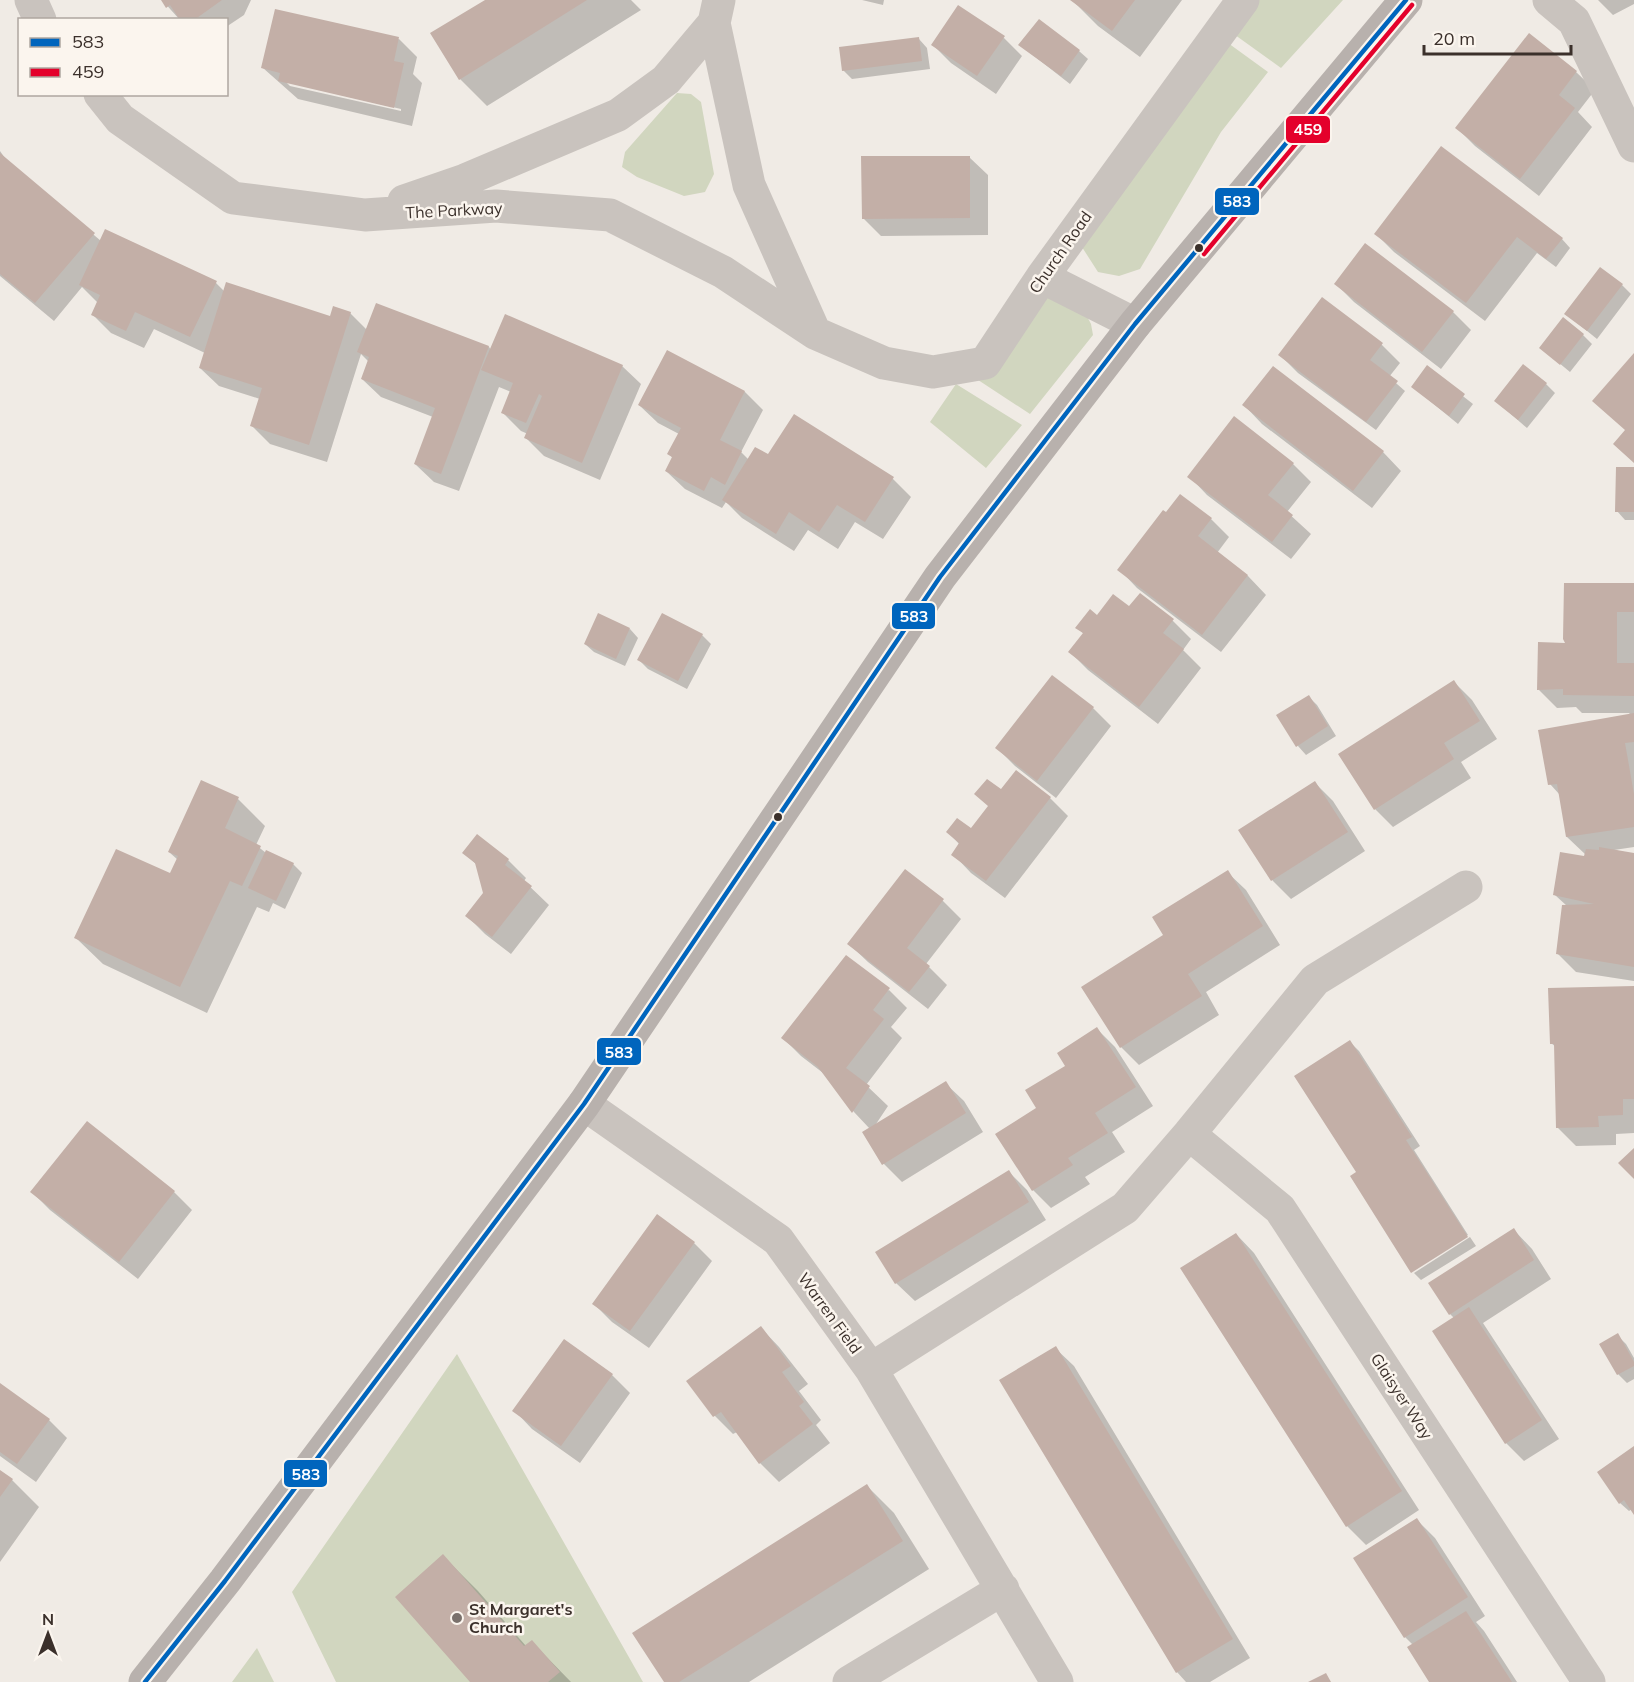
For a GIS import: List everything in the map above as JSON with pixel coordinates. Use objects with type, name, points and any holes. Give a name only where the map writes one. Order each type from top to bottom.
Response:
[{"type":"main road","points":[[145,1682],[225,1581],[584,1104],[940,577],[1136,324],[1406,0]]},
{"type":"street","points":[[31,0],[39,18]]},
{"type":"street","name":"Church Road","points":[[815,333],[885,363],[933,372],[985,363],[1042,276],[1243,0]]},
{"type":"street","points":[[1549,0],[1574,21],[1634,146]]},
{"type":"street","points":[[365,215],[465,180],[618,115],[666,80],[717,12]]},
{"type":"street","points":[[717,12],[749,185],[815,333]]},
{"type":"street","name":"The Parkway","points":[[102,96],[120,119],[233,198],[365,215],[495,206],[610,215],[723,272],[815,333]]},
{"type":"street","points":[[1042,276],[1136,324]]},
{"type":"street","points":[[871,1369],[1125,1208],[1190,1134],[1315,980],[1466,887]]},
{"type":"street","name":"Warren Field","points":[[584,1104],[778,1240],[871,1369],[1057,1682]]},
{"type":"street","name":"Glaisyer Way","points":[[1190,1134],[1280,1209],[1589,1682]]},
{"type":"street","points":[[849,1682],[1003,1589]]},
{"type":"green space","points":[[1244,0],[1343,0],[1281,68],[1224,27]]},
{"type":"green space","points":[[1217,35],[1268,72],[1221,132],[1140,269],[1119,276],[1098,272],[1080,244]]},
{"type":"green space","points":[[677,93],[691,94],[701,102],[714,174],[705,192],[684,196],[637,177],[622,167],[625,152]]},
{"type":"green space","points":[[1076,295],[1091,324],[1093,335],[1030,414],[966,372],[1023,297]]},
{"type":"green space","points":[[956,384],[1022,425],[986,468],[930,422]]},
{"type":"green space","points":[[457,1354],[643,1682],[336,1682],[292,1592]]},
{"type":"green space","points":[[257,1648],[274,1682],[232,1682]]},
{"type":"building","points":[[161,0],[222,0],[197,18],[179,18],[170,5],[166,8]]},
{"type":"building","points":[[485,0],[587,0],[459,80],[430,33]]},
{"type":"building","points":[[1070,0],[1135,0],[1112,31]]},
{"type":"building","points":[[958,5],[1005,36],[977,76],[931,45]]},
{"type":"building","points":[[275,9],[399,37],[394,61],[404,63],[394,108],[278,81],[280,73],[261,68]]},
{"type":"building","points":[[1039,19],[1080,50],[1061,76],[1018,45]]},
{"type":"building","points":[[1529,33],[1577,71],[1559,95],[1575,108],[1520,179],[1455,128]]},
{"type":"building","points":[[919,37],[922,61],[842,71],[839,47]]},
{"type":"building","points":[[1441,146],[1563,238],[1546,259],[1517,237],[1466,303],[1374,234]]},
{"type":"building","points":[[0,153],[95,233],[35,303],[0,274]]},
{"type":"building","points":[[861,156],[970,156],[970,218],[862,219]]},
{"type":"building","points":[[105,229],[217,281],[190,337],[135,312],[126,331],[91,315],[100,295],[79,285]]},
{"type":"building","points":[[1365,243],[1454,311],[1422,352],[1334,284]]},
{"type":"building","points":[[1600,267],[1623,284],[1587,331],[1564,314]]},
{"type":"building","points":[[226,282],[330,316],[333,306],[351,312],[309,445],[250,426],[262,388],[199,368]]},
{"type":"building","points":[[1322,297],[1383,343],[1370,360],[1398,381],[1366,422],[1278,355]]},
{"type":"building","points":[[376,303],[489,346],[441,474],[414,464],[435,408],[361,379],[369,357],[357,352]]},
{"type":"building","points":[[505,314],[623,365],[582,463],[524,438],[542,396],[539,394],[526,423],[501,413],[513,383],[481,370]]},
{"type":"building","points":[[1563,317],[1584,334],[1560,365],[1539,348]]},
{"type":"building","points":[[667,350],[745,391],[720,440],[742,451],[725,485],[711,477],[704,491],[665,471],[672,457],[667,454],[681,428],[638,405]]},
{"type":"building","points":[[1634,353],[1634,463],[1613,444],[1625,430],[1592,401]]},
{"type":"building","points":[[1523,364],[1547,383],[1518,420],[1494,401]]},
{"type":"building","points":[[1427,365],[1465,394],[1449,416],[1411,387]]},
{"type":"building","points":[[1273,366],[1384,451],[1353,491],[1242,405]]},
{"type":"building","points":[[794,414],[894,477],[865,522],[837,505],[819,532],[789,512],[776,534],[722,500],[755,447],[768,454]]},
{"type":"building","points":[[1234,416],[1294,463],[1268,495],[1293,515],[1272,542],[1187,477]]},
{"type":"building","points":[[1616,467],[1634,467],[1634,512],[1615,512]]},
{"type":"building","points":[[1180,494],[1212,518],[1198,536],[1248,575],[1202,635],[1117,570],[1163,510],[1166,512]]},
{"type":"building","points":[[1564,583],[1634,583],[1634,612],[1617,612],[1617,663],[1634,663],[1634,696],[1563,695],[1563,689],[1537,690],[1538,642],[1565,643],[1563,639]]},
{"type":"building","points":[[1140,593],[1174,619],[1163,633],[1184,649],[1139,707],[1068,652],[1083,633],[1075,628],[1090,609],[1097,615],[1113,594],[1129,606]]},
{"type":"building","points":[[598,613],[630,628],[616,659],[584,644]]},
{"type":"building","points":[[662,613],[703,634],[678,681],[637,660]]},
{"type":"building","points":[[1052,675],[1094,707],[1037,781],[995,748]]},
{"type":"building","points":[[1454,680],[1480,721],[1444,743],[1454,759],[1374,810],[1338,754]]},
{"type":"building","points":[[1309,695],[1328,726],[1296,747],[1276,715]]},
{"type":"building","points":[[1634,713],[1634,742],[1625,743],[1634,794],[1634,827],[1566,837],[1557,784],[1548,785],[1538,730]]},
{"type":"building","points":[[1016,770],[1051,797],[986,881],[951,855],[959,843],[946,832],[957,818],[971,828],[988,806],[974,794],[987,779],[1001,789]]},
{"type":"building","points":[[201,780],[239,797],[225,828],[261,846],[242,886],[230,881],[180,987],[74,938],[116,849],[170,873],[178,856],[168,852]]},
{"type":"building","points":[[1315,781],[1348,832],[1271,881],[1238,830]]},
{"type":"building","points":[[477,834],[509,859],[505,865],[532,886],[492,937],[465,916],[483,893],[475,863],[462,853]]},
{"type":"building","points":[[1599,847],[1634,853],[1634,967],[1556,954],[1562,905],[1594,904],[1553,895],[1560,852],[1584,856],[1586,849],[1599,850]]},
{"type":"building","points":[[266,850],[294,863],[276,901],[248,888]]},
{"type":"building","points":[[905,869],[944,899],[907,948],[930,966],[909,992],[847,944]]},
{"type":"building","points":[[1228,870],[1263,926],[1188,974],[1202,996],[1120,1048],[1081,987],[1163,935],[1152,917]]},
{"type":"building","points":[[846,955],[890,988],[873,1010],[884,1019],[846,1068],[870,1086],[852,1113],[818,1067],[781,1038]]},
{"type":"building","points":[[1634,986],[1634,1099],[1623,1099],[1623,1115],[1598,1116],[1599,1127],[1556,1128],[1554,1044],[1550,1044],[1548,988]]},
{"type":"building","points":[[1097,1027],[1136,1087],[1095,1113],[1108,1133],[1068,1158],[1073,1165],[1032,1191],[995,1134],[1036,1108],[1025,1090],[1065,1066],[1057,1053]]},
{"type":"building","points":[[1350,1040],[1412,1137],[1406,1140],[1468,1237],[1411,1273],[1350,1176],[1356,1172],[1294,1076]]},
{"type":"building","points":[[946,1081],[966,1113],[882,1165],[862,1132]]},
{"type":"building","points":[[87,1121],[175,1191],[119,1262],[30,1192]]},
{"type":"building","points":[[1634,1148],[1634,1179],[1618,1163]]},
{"type":"building","points":[[1009,1170],[1029,1202],[895,1284],[875,1252]]},
{"type":"building","points":[[657,1214],[695,1242],[630,1331],[592,1304]]},
{"type":"building","points":[[1514,1228],[1534,1260],[1449,1315],[1428,1283]]},
{"type":"building","points":[[1236,1233],[1402,1491],[1346,1527],[1180,1268]]},
{"type":"building","points":[[1469,1307],[1542,1420],[1505,1444],[1432,1331]]},
{"type":"building","points":[[761,1326],[791,1366],[782,1372],[804,1402],[799,1406],[813,1424],[759,1464],[721,1412],[713,1417],[686,1381]]},
{"type":"building","points":[[1618,1333],[1634,1366],[1617,1375],[1599,1344]]},
{"type":"building","points":[[564,1339],[613,1374],[561,1446],[512,1411]]},
{"type":"building","points":[[1056,1346],[1233,1639],[1176,1673],[999,1380]]},
{"type":"building","points":[[0,1383],[50,1419],[17,1464],[0,1452]]},
{"type":"building","points":[[1634,1446],[1634,1515],[1624,1500],[1619,1504],[1597,1472]]},
{"type":"building","points":[[0,1470],[13,1479],[0,1497]]},
{"type":"building","points":[[867,1484],[903,1541],[679,1682],[664,1682],[632,1633]]},
{"type":"building","points":[[1417,1518],[1468,1597],[1404,1638],[1353,1558]]},
{"type":"building","name":"St Margaret's Church","points":[[443,1554],[524,1646],[532,1640],[560,1672],[548,1682],[470,1682],[395,1597]]},
{"type":"building","points":[[1466,1611],[1512,1682],[1429,1682],[1407,1647]]},
{"type":"building","points":[[1326,1673],[1331,1682],[1308,1682]]},
{"type":"transit line","name":"583","points":[[145,1682],[225,1581],[584,1104],[940,577],[1135,324],[1406,0]]},
{"type":"transit line","name":"459","points":[[1204,254],[1412,5]]},
{"type":"place","name":"St Margaret's Church","points":[[457,1618]]}]
